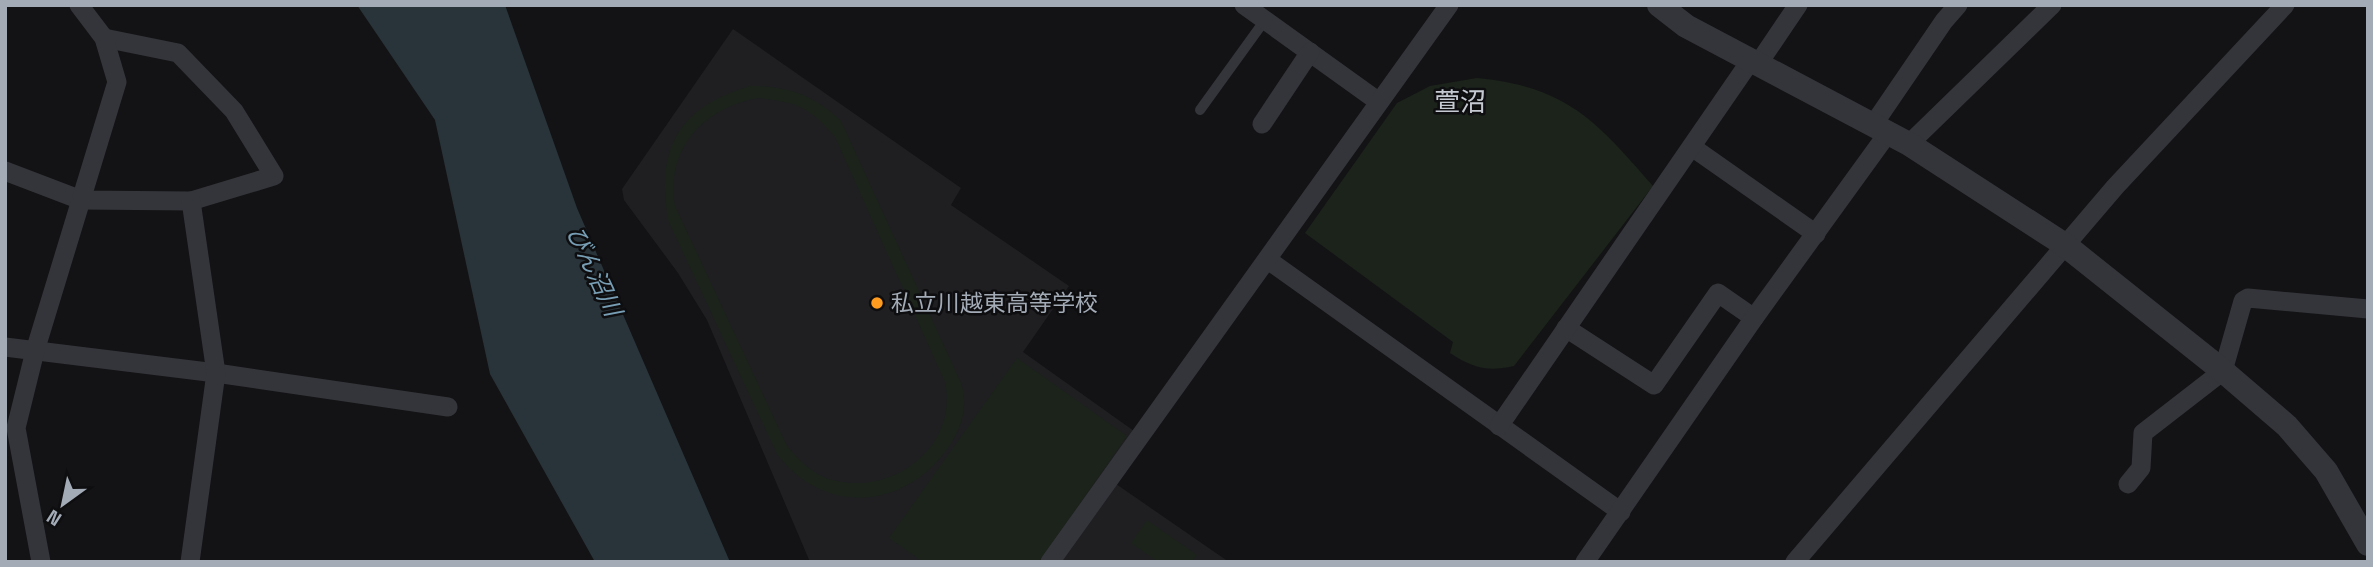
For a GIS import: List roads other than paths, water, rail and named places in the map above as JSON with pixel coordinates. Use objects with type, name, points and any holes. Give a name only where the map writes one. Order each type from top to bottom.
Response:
[{"type":"street","points":[[41,562],[16,428],[11,420],[35,351],[117,82],[104,38],[79,5]]},
{"type":"street","points":[[1244,5],[1379,102]]},
{"type":"street","points":[[1050,562],[1449,5]]},
{"type":"street","points":[[1659,5],[1686,26],[1890,134],[2065,245],[2223,370],[2287,426],[2326,471],[2368,544]]},
{"type":"street","points":[[1499,426],[1692,147],[1798,5]]},
{"type":"street","points":[[1585,562],[1754,318],[1890,134],[1944,21],[1958,5]]},
{"type":"street","points":[[1890,134],[2052,5]]},
{"type":"street","points":[[1795,562],[2166,130],[2253,43],[2285,5]]},
{"type":"street","points":[[5,171],[81,200],[191,201],[274,176],[234,111],[178,53],[104,38]]},
{"type":"street","points":[[1262,124],[1310,52]]},
{"type":"street","points":[[1692,147],[1816,234]]},
{"type":"street","points":[[190,562],[216,373],[191,201]]},
{"type":"street","points":[[1268,260],[1621,513]]},
{"type":"street","points":[[1566,328],[1654,385],[1718,293],[1754,318]]},
{"type":"street","points":[[2128,484],[2141,468],[2143,433],[2223,370],[2243,301],[2248,298],[2368,310]]},
{"type":"street","points":[[5,347],[216,373],[448,407]]},
{"type":"lane","points":[[1200,110],[1265,20]]},
{"type":"water","name":"びん沼川","points":[[357,5],[505,5],[577,208],[730,562],[595,562],[490,374],[435,120]]},
{"type":"place","name":"私立川越東高等学校","points":[[877,303]]},
{"type":"district","name":"萱沼","points":[[1460,102]]}]
